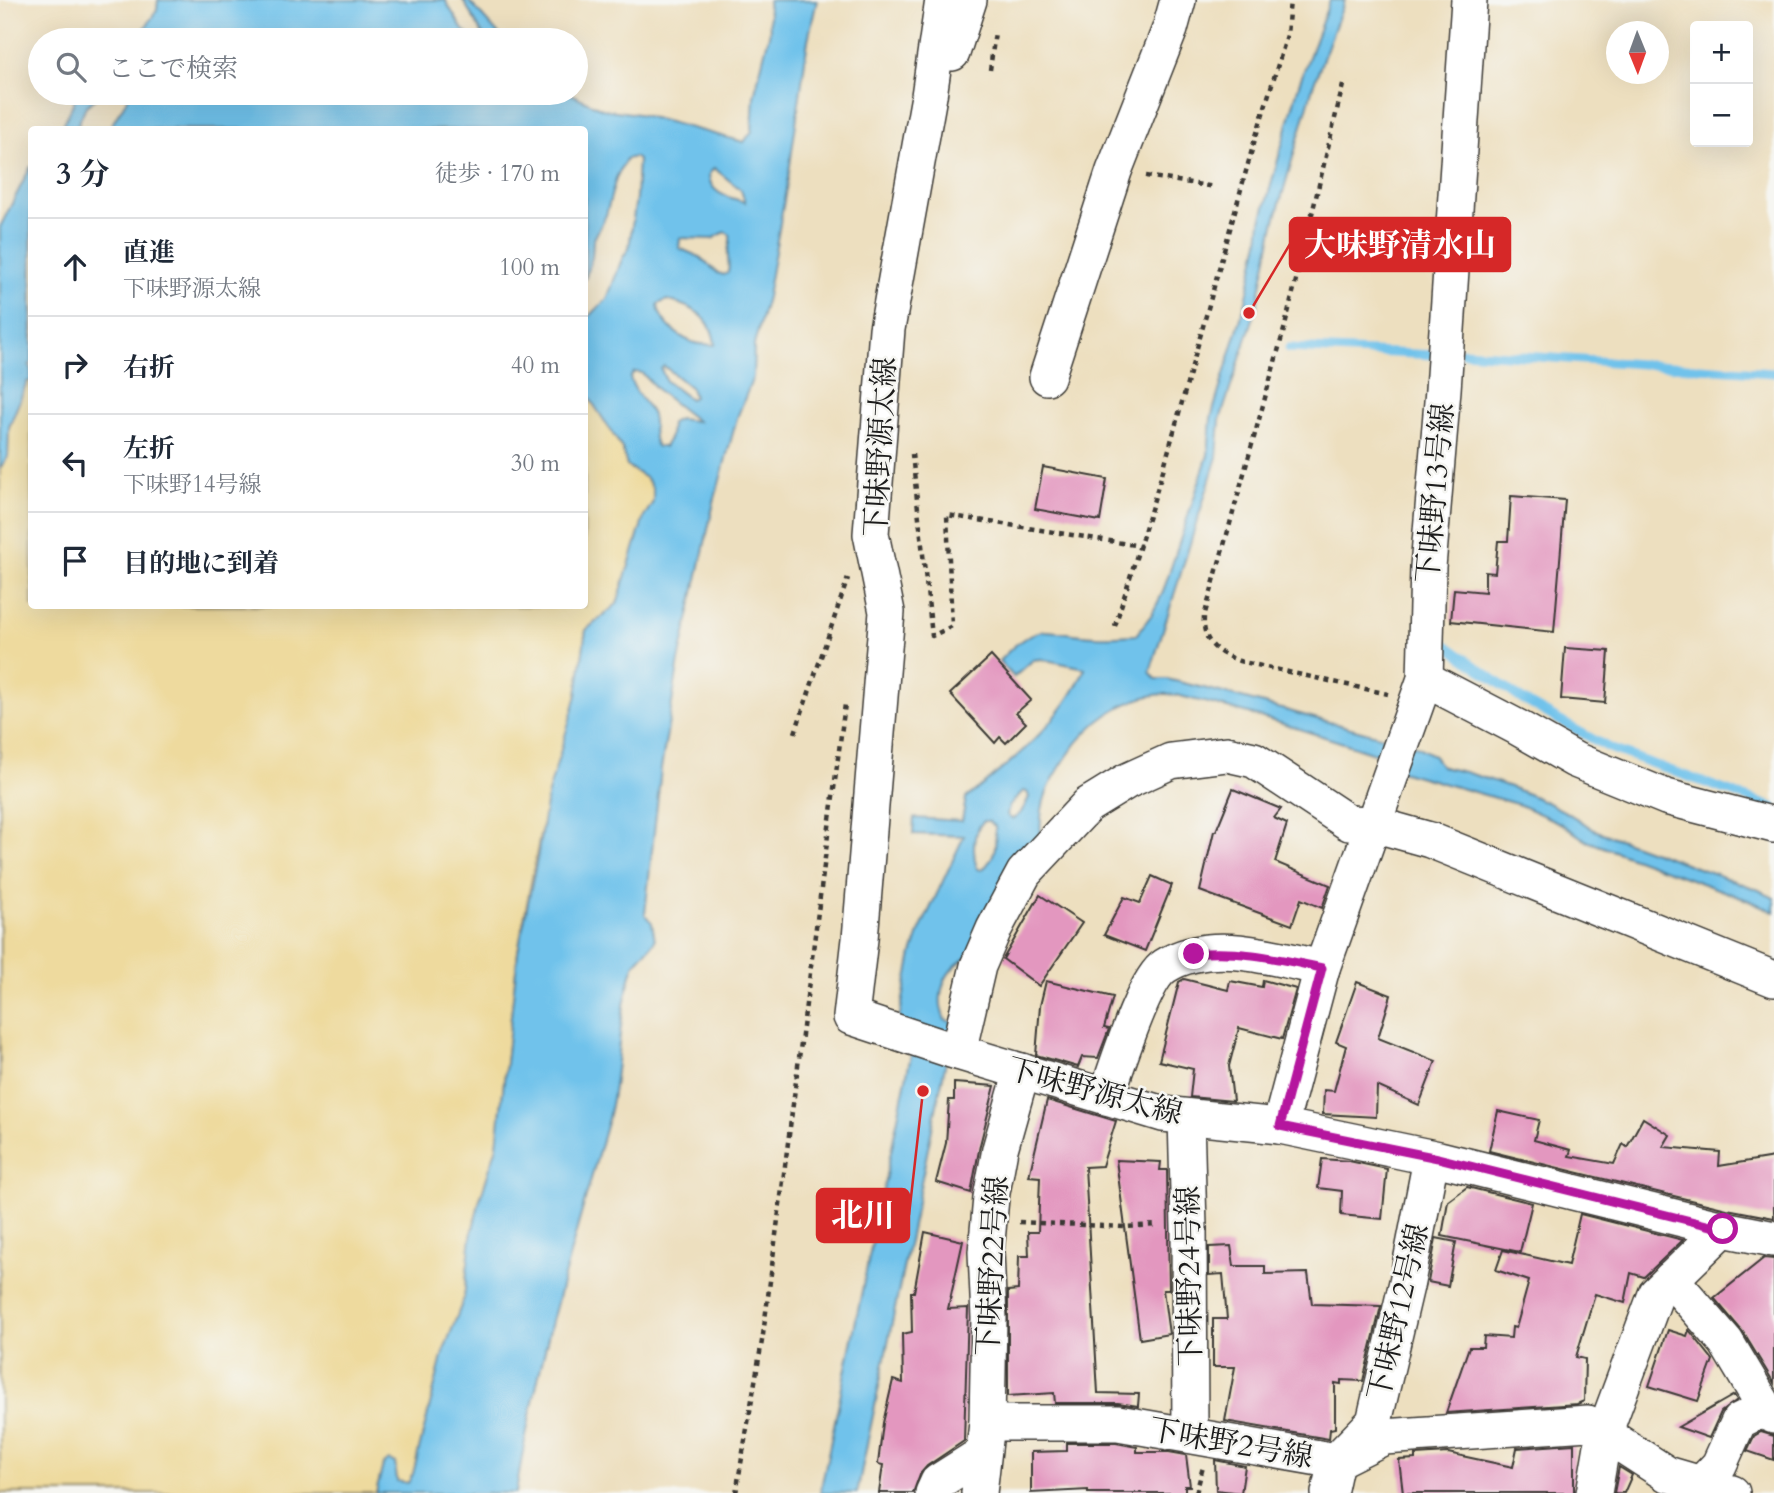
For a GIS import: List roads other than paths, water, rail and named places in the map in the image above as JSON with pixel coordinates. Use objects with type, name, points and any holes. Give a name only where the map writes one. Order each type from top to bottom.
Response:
[{"type":"street","name":"下味野源太線","points":[[943,0],[931,84],[887,329],[871,534],[887,612],[851,1017],[1163,1114],[1280,1126],[1431,1159],[1438,1158],[1723,1229],[1774,1238]]},
{"type":"street","points":[[931,84],[948,64],[969,0]]},
{"type":"street","points":[[1047,377],[1114,171],[1170,29],[1178,0]]},
{"type":"street","name":"下味野13号線","points":[[1280,1126],[1322,968],[1421,689],[1469,0]]},
{"type":"street","points":[[1421,689],[1517,727],[1575,760],[1666,797],[1774,825]]},
{"type":"street","points":[[954,1051],[978,966],[1024,873],[1088,805],[1127,781],[1171,761],[1227,754],[1254,760],[1349,823],[1373,824],[1430,840],[1774,979]]},
{"type":"street","points":[[1107,1097],[1147,990],[1163,967],[1194,954],[1221,951],[1262,955],[1322,968]]},
{"type":"street","name":"下味野22号線","points":[[984,1439],[989,1318],[986,1252],[989,1221],[1000,1149],[1022,1071]]},
{"type":"street","name":"下味野24号線","points":[[1186,1117],[1190,1435]]},
{"type":"street","name":"下味野12号線","points":[[1333,1477],[1374,1422],[1407,1282],[1431,1159]]},
{"type":"street","points":[[1594,1493],[1604,1434],[1656,1294],[1723,1229]]},
{"type":"street","points":[[1671,1279],[1726,1342],[1769,1412],[1739,1421],[1719,1465],[1717,1488]]},
{"type":"street","name":"下味野2号線","points":[[984,1439],[1118,1423],[1190,1435],[1333,1477],[1384,1437],[1588,1423],[1667,1474],[1717,1488]]},
{"type":"street","points":[[933,1493],[938,1482],[984,1439]]},
{"type":"street","points":[[979,1493],[984,1439]]},
{"type":"water","points":[[158,0],[445,0],[462,28],[145,28],[157,10]]},
{"type":"water","points":[[463,0],[468,0],[493,28],[479,28]]},
{"type":"water","points":[[768,0],[817,0],[808,40],[767,297],[754,345],[753,377],[737,418],[714,502],[679,661],[661,769],[645,914],[652,923],[655,940],[635,964],[631,975],[623,1011],[610,1110],[544,1354],[516,1493],[376,1493],[383,1465],[389,1460],[395,1463],[397,1481],[408,1483],[413,1474],[443,1353],[464,1298],[471,1237],[497,1146],[518,951],[547,797],[577,695],[586,630],[617,604],[644,517],[653,502],[653,489],[647,479],[627,466],[622,448],[588,396],[588,316],[607,299],[629,248],[638,160],[634,157],[626,159],[616,178],[606,215],[593,241],[588,270],[588,126],[111,126],[124,105],[588,105],[588,102],[602,109],[638,114],[744,142],[752,131],[754,96],[770,31]],"holes":[[[714,168],[741,190],[745,202],[726,196],[712,186],[709,174]],[[725,232],[730,235],[730,242],[729,269],[724,275],[700,257],[679,248],[680,238],[712,239]],[[667,300],[692,309],[705,319],[710,326],[715,345],[694,343],[669,327],[661,316],[658,304]],[[664,366],[691,388],[694,397],[690,399],[666,381],[661,369]],[[634,372],[642,373],[660,392],[697,421],[679,419],[671,423],[670,437],[664,447],[657,447],[651,413],[630,378]]]},
{"type":"water","points":[[1330,0],[1345,0],[1314,83],[1274,224],[1256,310],[1220,420],[1217,457],[1150,672],[1156,679],[1167,679],[1216,691],[1416,746],[1433,755],[1441,766],[1517,790],[1565,812],[1594,830],[1759,890],[1774,898],[1774,912],[1587,841],[1560,823],[1520,805],[1400,771],[1383,756],[1269,720],[1168,694],[1135,700],[1109,713],[1087,732],[1061,765],[1043,804],[1041,838],[971,956],[954,967],[944,982],[942,1010],[945,1020],[952,1022],[946,1061],[857,1493],[820,1493],[912,1050],[899,1019],[912,954],[920,930],[964,836],[913,834],[914,818],[962,821],[966,798],[1017,756],[1050,723],[1076,687],[1085,668],[1041,659],[1033,660],[1014,677],[999,661],[1013,647],[1024,638],[1044,631],[1102,636],[1136,635],[1152,614],[1163,592],[1208,455],[1211,418],[1246,301],[1261,221],[1299,84]],"holes":[[[1023,791],[1027,792],[1029,797],[1020,813],[1011,819],[1007,815],[1009,806]],[[984,821],[995,826],[995,844],[993,855],[982,870],[977,869],[974,844],[977,831]]]},
{"type":"water","points":[[72,105],[87,105],[77,126],[62,126]]},
{"type":"water","points":[[28,172],[28,382],[9,427],[8,457],[0,468],[0,227]]},
{"type":"waterway","points":[[1289,348],[1435,355]]},
{"type":"waterway","points":[[1463,352],[1774,373]]},
{"type":"waterway","points":[[1445,644],[1521,699],[1609,748],[1772,807]]},
{"type":"place","name":"大味野清水山","points":[[1249,313]]},
{"type":"place","name":"北川","points":[[923,1091]]}]
